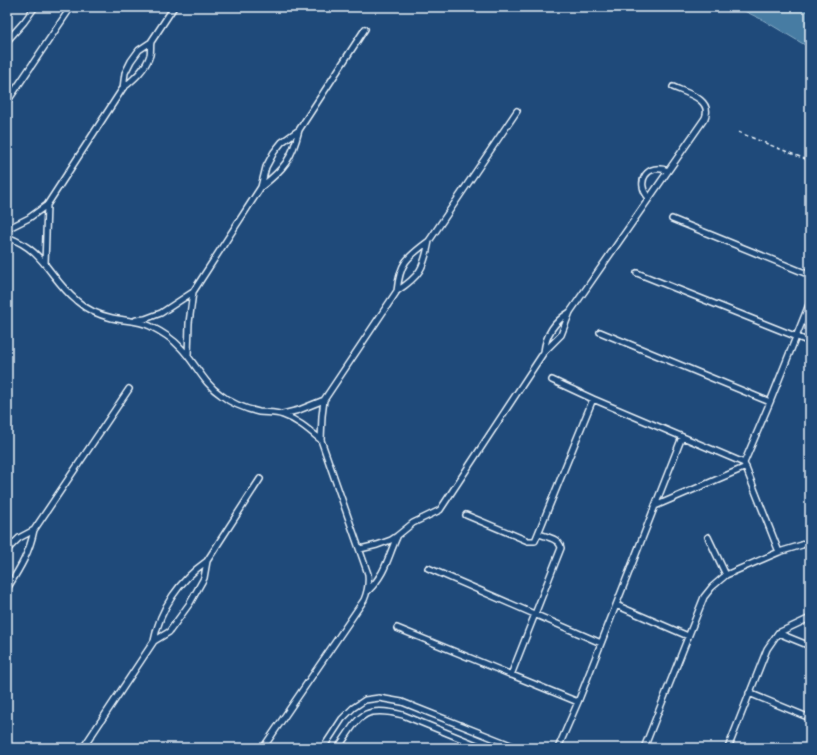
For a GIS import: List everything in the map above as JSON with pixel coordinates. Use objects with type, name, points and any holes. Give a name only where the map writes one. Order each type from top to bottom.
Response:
[{"type":"lane","points":[[7,41],[35,7]]},
{"type":"lane","points":[[7,102],[71,7]]},
{"type":"lane","points":[[123,88],[125,73],[131,61],[139,50],[151,42],[174,7]]},
{"type":"lane","points":[[7,237],[16,240],[33,250],[64,289],[77,302],[93,312],[112,318],[132,320],[145,319],[161,313],[193,292],[261,188],[278,174],[288,161],[294,148],[299,130],[365,29]]},
{"type":"lane","points":[[7,229],[29,218],[47,205],[123,88],[136,78],[150,56],[151,42]]},
{"type":"lane","points":[[360,549],[377,546],[397,536],[413,522],[438,512],[443,507],[544,352],[561,335],[570,312],[705,118],[707,111],[702,101],[673,87]]},
{"type":"lane","points":[[397,291],[399,275],[405,262],[414,252],[429,241],[517,111]]},
{"type":"lane","points":[[261,188],[266,167],[274,152],[282,142],[299,130]]},
{"type":"lane","points":[[649,198],[643,191],[644,177],[650,170],[664,169],[668,171]]},
{"type":"lane","points":[[45,264],[47,205]]},
{"type":"lane","points":[[672,219],[810,274]]},
{"type":"lane","points":[[368,592],[368,574],[321,440],[324,400],[397,291],[411,282],[420,270],[426,258],[429,241]]},
{"type":"lane","points":[[637,273],[810,342]]},
{"type":"lane","points":[[188,356],[189,323],[193,292]]},
{"type":"lane","points":[[780,552],[745,465],[810,302]]},
{"type":"lane","points":[[544,352],[545,344],[556,322],[570,312]]},
{"type":"lane","points":[[132,320],[149,326],[166,335],[179,346],[204,379],[220,395],[240,407],[259,412],[283,414],[299,410],[324,400]]},
{"type":"lane","points":[[600,332],[770,402]]},
{"type":"lane","points":[[552,380],[745,465]]},
{"type":"lane","points":[[7,589],[22,565],[30,546],[34,530],[129,389]]},
{"type":"lane","points":[[466,515],[528,541],[535,541],[593,399]]},
{"type":"lane","points":[[283,414],[299,422],[321,440]]},
{"type":"lane","points":[[558,748],[578,702],[682,437]]},
{"type":"lane","points":[[655,506],[745,465]]},
{"type":"lane","points":[[83,748],[154,641],[157,626],[175,593],[193,571],[207,561],[260,479]]},
{"type":"lane","points":[[7,550],[19,538],[34,530]]},
{"type":"lane","points":[[511,675],[561,548],[559,542],[539,534]]},
{"type":"lane","points":[[263,748],[368,592],[378,580],[386,567],[397,536]]},
{"type":"lane","points":[[708,537],[726,575]]},
{"type":"lane","points":[[644,748],[704,597],[712,587],[726,575],[780,552],[802,545],[810,540]]},
{"type":"lane","points":[[154,641],[169,632],[190,603],[204,578],[207,561]]},
{"type":"lane","points":[[428,568],[601,642]]},
{"type":"lane","points":[[616,605],[688,636]]},
{"type":"lane","points":[[728,748],[767,649],[778,633],[810,618]]},
{"type":"lane","points":[[397,628],[578,702]]},
{"type":"lane","points":[[778,633],[810,646]]},
{"type":"lane","points":[[749,693],[810,718]]},
{"type":"lane","points":[[323,748],[342,719],[353,708],[365,700],[379,698],[402,702],[518,748]]},
{"type":"lane","points":[[338,748],[360,717],[378,711],[389,711],[403,715],[484,748]]},
{"type":"path","points":[[738,132],[810,161]]},
{"type":"water","points":[[736,7],[810,7],[810,48],[763,20]]}]
